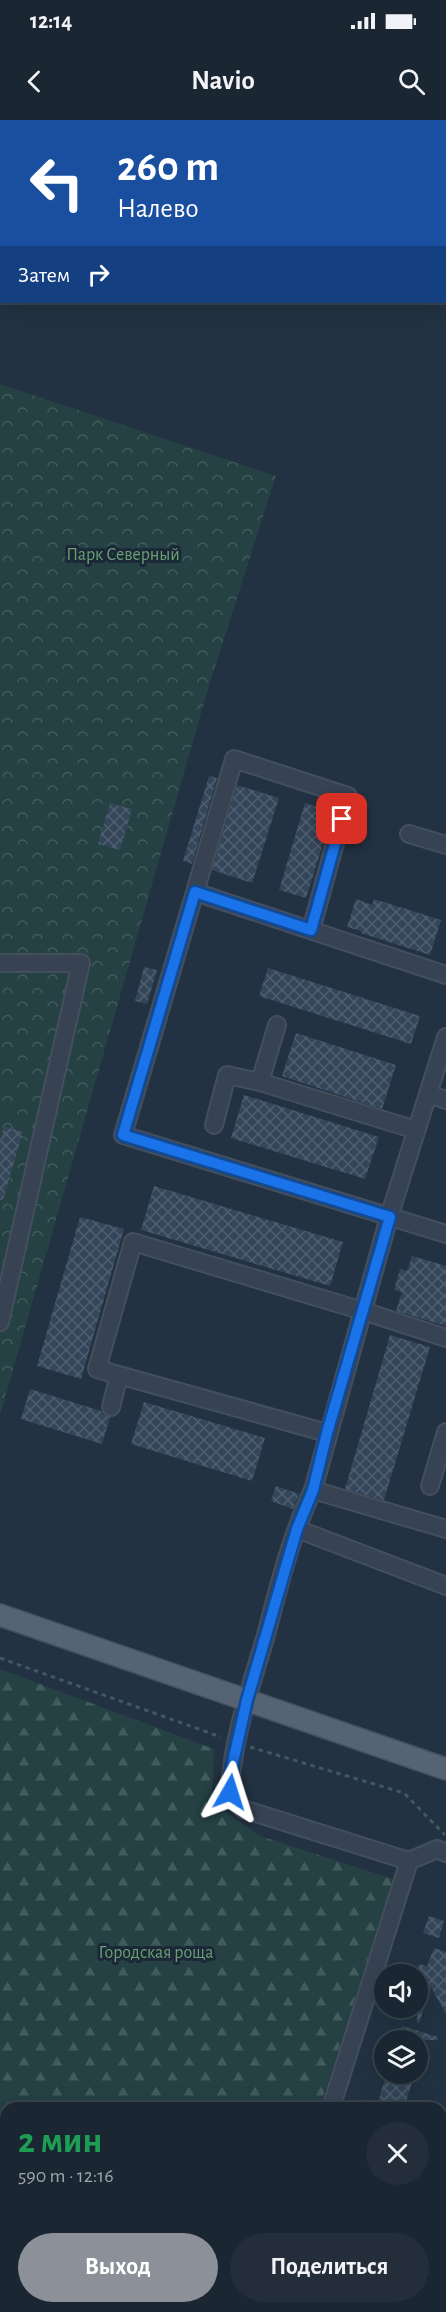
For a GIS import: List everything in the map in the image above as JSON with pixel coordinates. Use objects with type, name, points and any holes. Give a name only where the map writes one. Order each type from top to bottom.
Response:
[{"type":"main road","points":[[0,1615],[446,1769]]},
{"type":"street","points":[[311,930],[348,796],[234,759],[123,1135],[446,1234]]},
{"type":"street","points":[[409,834],[446,845]]},
{"type":"street","points":[[195,892],[446,975]]},
{"type":"street","points":[[0,963],[81,963],[0,1322]]},
{"type":"street","points":[[260,1082],[277,1025]]},
{"type":"street","points":[[446,1037],[390,1217],[327,1433],[313,1490],[297,1529],[247,1700],[231,1771],[230,1792],[243,1809],[409,1861],[437,1849],[446,1853]]},
{"type":"street","points":[[214,1125],[227,1075],[260,1082],[416,1130]]},
{"type":"street","points":[[428,1094],[446,1100]]},
{"type":"street","points":[[327,1433],[97,1369],[133,1242],[446,1338]]},
{"type":"street","points":[[111,1407],[119,1375]]},
{"type":"street","points":[[430,1486],[446,1432]]},
{"type":"street","points":[[313,1490],[446,1528]]},
{"type":"street","points":[[297,1529],[446,1586]]},
{"type":"street","points":[[334,2102],[409,1861]]},
{"type":"green space","name":"Парк Северный","points":[[0,384],[276,476],[208,689],[0,1415]]},
{"type":"green space","name":"Городская роща","points":[[0,1669],[214,1749],[212,1802],[260,1836],[393,1879],[322,2102],[0,2102]]},
{"type":"building","points":[[209,776],[217,778],[192,864],[183,861]]},
{"type":"building","points":[[237,785],[279,798],[252,883],[212,870]]},
{"type":"building","points":[[110,803],[132,809],[120,850],[98,844]]},
{"type":"building","points":[[305,803],[333,812],[306,898],[279,890]]},
{"type":"building","points":[[356,899],[372,905],[374,899],[441,920],[430,955],[347,927]]},
{"type":"building","points":[[144,967],[157,970],[147,1004],[135,1001]]},
{"type":"building","points":[[268,968],[420,1016],[411,1044],[259,996]]},
{"type":"building","points":[[296,1033],[396,1065],[382,1109],[282,1076]]},
{"type":"building","points":[[244,1095],[379,1137],[365,1179],[231,1138]]},
{"type":"building","points":[[4,1126],[23,1132],[3,1200],[0,1200],[0,1141]]},
{"type":"building","points":[[154,1186],[343,1242],[330,1286],[141,1230]]},
{"type":"building","points":[[80,1217],[124,1229],[81,1379],[37,1366]]},
{"type":"building","points":[[412,1256],[446,1266],[446,1326],[396,1311],[402,1292],[394,1290],[400,1269],[407,1271]]},
{"type":"building","points":[[390,1335],[430,1347],[384,1500],[345,1489]]},
{"type":"building","points":[[30,1389],[101,1411],[110,1417],[102,1444],[21,1419]]},
{"type":"building","points":[[144,1402],[265,1438],[252,1481],[131,1444]]},
{"type":"building","points":[[276,1486],[299,1494],[293,1509],[271,1501]]},
{"type":"building","points":[[429,1916],[444,1921],[439,1938],[423,1933]]},
{"type":"building","points":[[434,1948],[446,1952],[446,2014],[431,1987],[428,1996],[428,1964]]},
{"type":"building","points":[[402,2026],[415,2030],[401,2030]]},
{"type":"building","points":[[428,2034],[438,2037],[438,2040],[428,2040]]},
{"type":"building","points":[[384,2084],[412,2084],[406,2102],[378,2102]]},
{"type":"route","points":[[230,1792],[231,1771],[247,1700],[297,1529],[313,1490],[327,1433],[390,1217],[123,1135],[195,892],[311,930],[342,819]]}]
